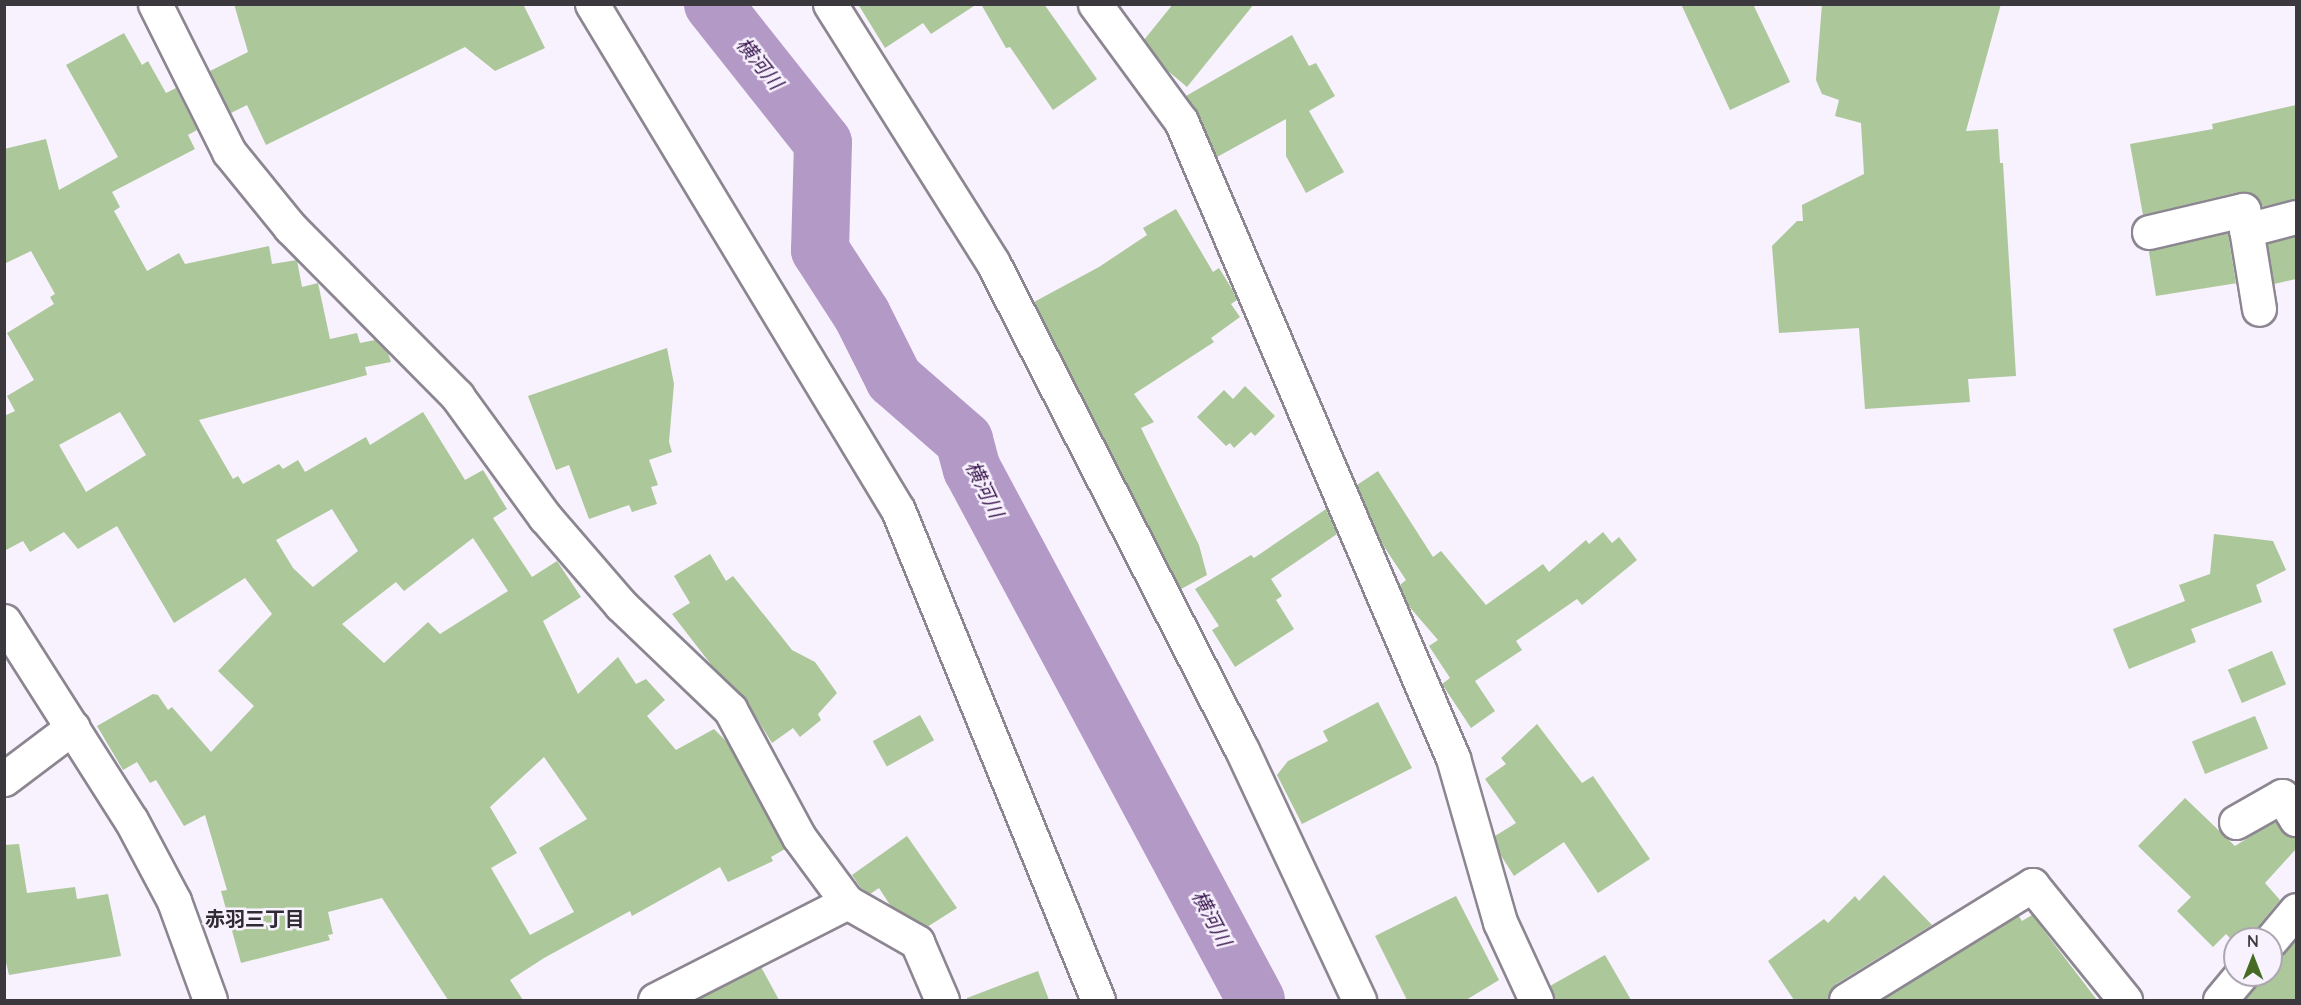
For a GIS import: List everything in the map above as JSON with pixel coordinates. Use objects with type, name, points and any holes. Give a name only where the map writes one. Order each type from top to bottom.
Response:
[{"type":"street","points":[[155,4],[229,152],[290,227],[457,396],[545,517],[621,606],[730,709],[799,837],[847,902],[916,942],[942,1000]]},
{"type":"street","points":[[591,4],[898,510],[1098,1000]]},
{"type":"street","points":[[830,4],[993,263],[1242,750],[1359,1000]]},
{"type":"street","points":[[1095,4],[1181,122],[1452,758],[1500,922],[1536,1000]]},
{"type":"street","points":[[2149,232],[2243,210],[2259,309]]},
{"type":"street","points":[[2246,230],[2296,218]]},
{"type":"street","points":[[4,621],[131,820],[174,901],[210,1000]]},
{"type":"street","points":[[4,779],[73,727]]},
{"type":"street","points":[[2236,822],[2282,796],[2296,819]]},
{"type":"street","points":[[1846,1000],[2032,885],[2125,1000]]},
{"type":"street","points":[[655,1000],[847,902]]},
{"type":"street","points":[[2282,927],[2296,910]]},
{"type":"street","points":[[2220,1000],[2231,987]]},
{"type":"building","points":[[234,4],[523,4],[545,48],[495,71],[465,47],[266,145],[247,105],[231,113],[210,71],[248,52]]},
{"type":"building","points":[[858,4],[977,4],[931,34],[923,23],[885,48]]},
{"type":"building","points":[[981,4],[1044,4],[1097,79],[1053,110],[1010,47],[1006,48]]},
{"type":"building","points":[[1173,4],[1254,4],[1187,87],[1168,71],[1144,40]]},
{"type":"building","points":[[1681,4],[1753,4],[1790,82],[1730,110]]},
{"type":"building","points":[[1822,4],[2001,4],[1966,131],[1998,129],[2000,163],[2003,163],[2016,376],[1968,379],[1970,402],[1865,409],[1859,328],[1779,333],[1772,246],[1797,221],[1803,221],[1802,205],[1864,174],[1861,123],[1835,116],[1839,100],[1822,94],[1816,80]]},
{"type":"building","points":[[124,33],[142,65],[148,61],[166,93],[176,88],[197,130],[188,135],[195,149],[112,192],[120,207],[114,211],[147,271],[179,253],[185,264],[269,246],[272,264],[297,260],[302,287],[318,283],[330,339],[357,333],[360,343],[375,340],[388,353],[391,362],[365,367],[367,375],[199,420],[233,479],[238,476],[243,484],[279,464],[283,469],[298,460],[305,472],[366,437],[370,445],[423,412],[465,480],[483,470],[507,509],[493,518],[532,577],[557,561],[581,597],[543,621],[578,694],[618,657],[636,684],[646,679],[665,700],[647,716],[676,750],[714,729],[727,742],[785,849],[771,857],[773,861],[728,882],[720,867],[632,916],[630,911],[544,958],[510,980],[523,1000],[448,1000],[382,898],[328,912],[333,934],[328,935],[330,940],[241,963],[221,891],[227,890],[205,815],[184,826],[156,780],[150,783],[137,762],[123,770],[97,726],[153,694],[158,695],[168,710],[172,707],[211,752],[254,706],[218,671],[272,614],[245,578],[174,623],[117,526],[78,549],[64,532],[30,552],[23,541],[4,551],[4,416],[15,411],[7,396],[34,380],[7,333],[54,304],[50,297],[55,294],[31,251],[4,264],[4,149],[46,139],[59,190],[118,157],[66,65]],"holes":[[[120,412],[146,455],[86,492],[59,445]],[[332,509],[358,551],[313,587],[293,568],[276,540]],[[473,538],[508,591],[440,634],[428,622],[384,663],[342,624],[396,582],[404,591]],[[544,757],[587,819],[539,848],[574,912],[530,935],[491,868],[517,853],[490,807]]]},
{"type":"building","points":[[1292,35],[1309,66],[1316,63],[1335,96],[1309,111],[1344,172],[1306,193],[1286,156],[1286,119],[1217,157],[1198,113],[1186,96]]},
{"type":"building","points":[[2296,105],[2296,199],[2261,207],[2249,192],[2239,192],[2143,215],[2130,144],[2213,129],[2212,124]]},
{"type":"building","points":[[1176,209],[1213,272],[1219,268],[1232,289],[1237,300],[1231,304],[1240,317],[1211,338],[1214,342],[1134,394],[1154,422],[1141,428],[1199,545],[1207,575],[1181,589],[1034,302],[1099,267],[1147,235],[1143,228]]},
{"type":"building","points":[[2228,233],[2236,283],[2156,296],[2148,246]]},
{"type":"building","points":[[2296,236],[2296,279],[2274,284],[2267,244]]},
{"type":"building","points":[[667,348],[674,384],[669,442],[672,452],[649,460],[658,485],[651,487],[657,504],[632,512],[629,505],[589,519],[569,465],[556,470],[528,396]]},
{"type":"building","points":[[1245,386],[1275,416],[1255,436],[1251,432],[1234,448],[1230,443],[1226,446],[1197,417],[1224,390],[1233,399]]},
{"type":"building","points":[[1378,471],[1433,557],[1441,551],[1486,605],[1543,564],[1549,572],[1586,540],[1589,544],[1603,532],[1612,543],[1619,537],[1637,560],[1582,605],[1577,599],[1516,641],[1522,650],[1475,681],[1495,711],[1471,728],[1442,684],[1450,678],[1429,646],[1438,640],[1407,604],[1400,585],[1406,580],[1381,542],[1357,485]]},
{"type":"building","points":[[1326,509],[1337,534],[1271,579],[1282,596],[1276,600],[1294,629],[1235,667],[1212,630],[1219,626],[1195,589],[1251,555],[1254,558]]},
{"type":"building","points":[[2214,534],[2273,541],[2286,570],[2256,585],[2262,602],[2191,629],[2196,642],[2129,669],[2113,629],[2185,601],[2179,585],[2210,574]]},
{"type":"building","points":[[710,554],[726,581],[733,576],[792,650],[815,662],[837,693],[818,714],[821,720],[800,737],[793,728],[772,743],[743,696],[713,667],[672,614],[690,603],[674,576]]},
{"type":"building","points":[[2272,651],[2286,684],[2242,703],[2228,670]]},
{"type":"building","points":[[1378,702],[1412,768],[1302,824],[1277,775],[1288,761],[1328,741],[1323,731]]},
{"type":"building","points":[[920,715],[934,740],[887,767],[873,741]]},
{"type":"building","points":[[2255,716],[2268,748],[2205,774],[2192,741]]},
{"type":"building","points":[[1537,724],[1582,783],[1593,776],[1650,859],[1598,893],[1564,842],[1514,876],[1500,854],[1495,836],[1516,823],[1485,779],[1506,764],[1501,758]]},
{"type":"building","points":[[2185,798],[2235,846],[2275,821],[2287,835],[2296,838],[2296,849],[2265,883],[2280,900],[2258,927],[2223,927],[2223,937],[2213,947],[2177,911],[2191,897],[2138,846]]},
{"type":"building","points":[[907,836],[957,908],[927,927],[890,905],[879,888],[870,894],[861,888],[852,875]]},
{"type":"building","points":[[19,844],[27,893],[75,887],[77,899],[108,894],[121,956],[9,975],[4,954],[4,845]]},
{"type":"building","points":[[1884,875],[1932,925],[1836,984],[1827,1000],[1794,1000],[1768,961],[1824,919],[1828,923],[1855,896],[1859,901]]},
{"type":"building","points":[[1456,896],[1499,980],[1466,1000],[1407,1000],[1375,936]]},
{"type":"building","points":[[2018,915],[2022,921],[2032,915],[2097,1000],[1881,1000]]},
{"type":"building","points":[[2296,939],[2296,1000],[2244,1000],[2252,987],[2283,987],[2283,953]]},
{"type":"building","points":[[1605,955],[1631,1000],[1555,1000],[1550,986]]},
{"type":"building","points":[[761,967],[779,1000],[695,1000]]},
{"type":"building","points":[[1038,971],[1049,1000],[967,1000],[967,998]]},
{"type":"waterway","name":"横河川","points":[[713,4],[823,143],[820,250],[862,315],[894,379],[964,440],[972,469],[1256,1000]]},
{"type":"district","name":"赤羽三丁目","points":[[255,918]]}]
